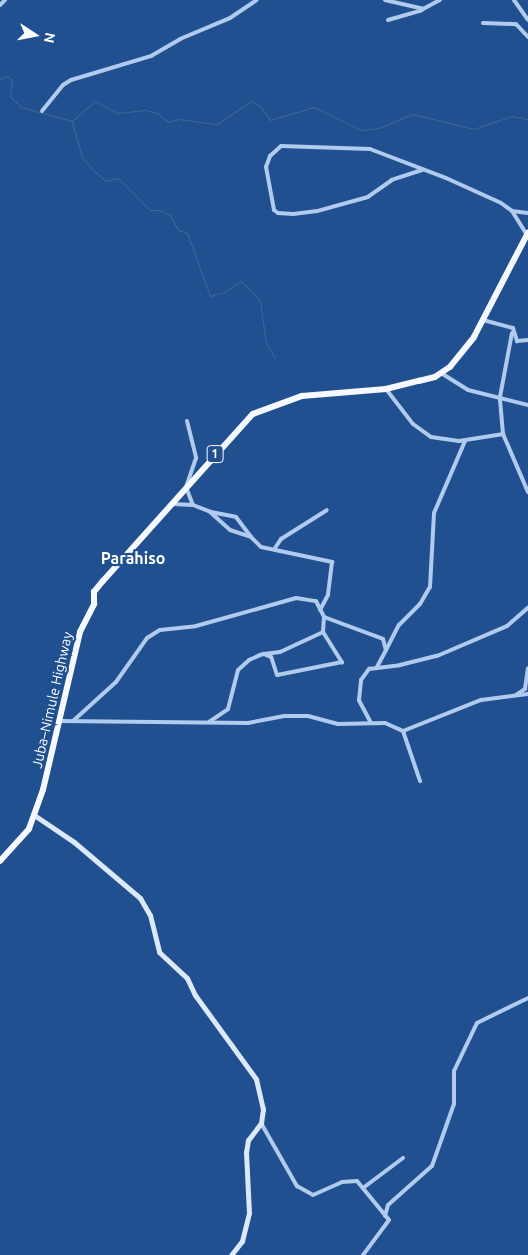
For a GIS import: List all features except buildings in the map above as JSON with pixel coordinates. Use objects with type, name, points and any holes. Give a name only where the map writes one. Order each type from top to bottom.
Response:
[{"type":"main road","name":"Juba–Nimule Highway","points":[[34,815],[60,721],[80,632],[94,604],[94,592],[186,487],[253,414],[262,408],[302,396],[386,389],[441,373],[463,352],[483,320],[527,234]]},
{"type":"main road","name":"1","points":[[0,861],[29,829],[34,815]]},
{"type":"street","points":[[0,5],[5,0]]},
{"type":"street","points":[[42,111],[63,85],[71,80],[151,56],[180,39],[230,18],[257,0]]},
{"type":"street","points":[[385,0],[423,9]]},
{"type":"street","points":[[388,20],[423,9],[440,0]]},
{"type":"street","points":[[483,23],[516,24],[528,20],[514,0]]},
{"type":"street","points":[[516,24],[528,37]]},
{"type":"street","points":[[422,170],[392,180],[368,197],[317,211],[278,214],[274,210],[266,166],[270,156],[281,146],[293,144],[370,149],[469,188],[512,211],[528,213]]},
{"type":"street","points":[[512,211],[527,234]]},
{"type":"street","points":[[483,320],[512,328],[500,397],[503,434],[528,492]]},
{"type":"street","points":[[512,333],[517,341],[528,340]]},
{"type":"street","points":[[441,373],[455,385],[528,405]]},
{"type":"street","points":[[386,389],[413,424],[431,437],[445,442],[465,441],[503,434]]},
{"type":"street","points":[[187,421],[196,458],[186,487],[193,505]]},
{"type":"street","points":[[377,667],[399,625],[420,604],[430,587],[434,513],[465,441]]},
{"type":"street","points":[[171,504],[193,505],[236,517],[261,547],[275,548],[332,562],[328,595],[320,610]]},
{"type":"street","points":[[275,548],[282,539],[327,510]]},
{"type":"street","points":[[209,511],[230,530],[251,537]]},
{"type":"street","points":[[73,721],[116,682],[147,638],[160,630],[196,626],[296,598],[316,601],[324,617],[323,632],[342,662],[277,675],[271,658],[264,654]]},
{"type":"street","points":[[370,723],[359,700],[359,691],[364,674],[377,667],[400,666],[437,656],[507,626],[527,610]]},
{"type":"street","points":[[324,617],[383,639],[386,650]]},
{"type":"street","points":[[209,722],[228,709],[238,670],[249,660],[264,654],[280,652],[323,632]]},
{"type":"street","points":[[514,696],[525,689],[528,668]]},
{"type":"street","points":[[403,730],[481,700],[528,694]]},
{"type":"street","points":[[60,721],[248,723],[300,716],[338,724],[370,723],[395,725],[403,730],[420,781]]},
{"type":"street","points":[[34,815],[74,842],[140,898],[150,916],[159,952],[187,978],[256,1079],[263,1109],[261,1123],[248,1140],[246,1152],[249,1213],[242,1241],[231,1255]]},
{"type":"street","points":[[385,1216],[388,1206],[432,1166],[454,1104],[454,1071],[478,1023],[528,998]]},
{"type":"street","points":[[261,1123],[297,1186],[313,1195],[342,1182],[357,1181],[389,1220],[363,1255]]},
{"type":"street","points":[[363,1188],[403,1158]]},
{"type":"waterway","points":[[0,79],[7,76],[12,80],[10,96],[21,107],[72,121],[95,101],[117,113],[145,110],[157,113],[168,122],[180,119],[217,124],[251,101],[261,107],[270,120],[314,107],[361,130],[379,128],[412,114],[474,129],[511,116],[528,119]]},
{"type":"waterway","points":[[72,122],[82,157],[94,171],[106,181],[118,178],[150,210],[159,210],[170,215],[178,230],[187,233],[210,296],[224,292],[241,281],[260,301],[266,343],[275,358]]},
{"type":"district","name":"Parahiso","points":[[133,558]]}]
